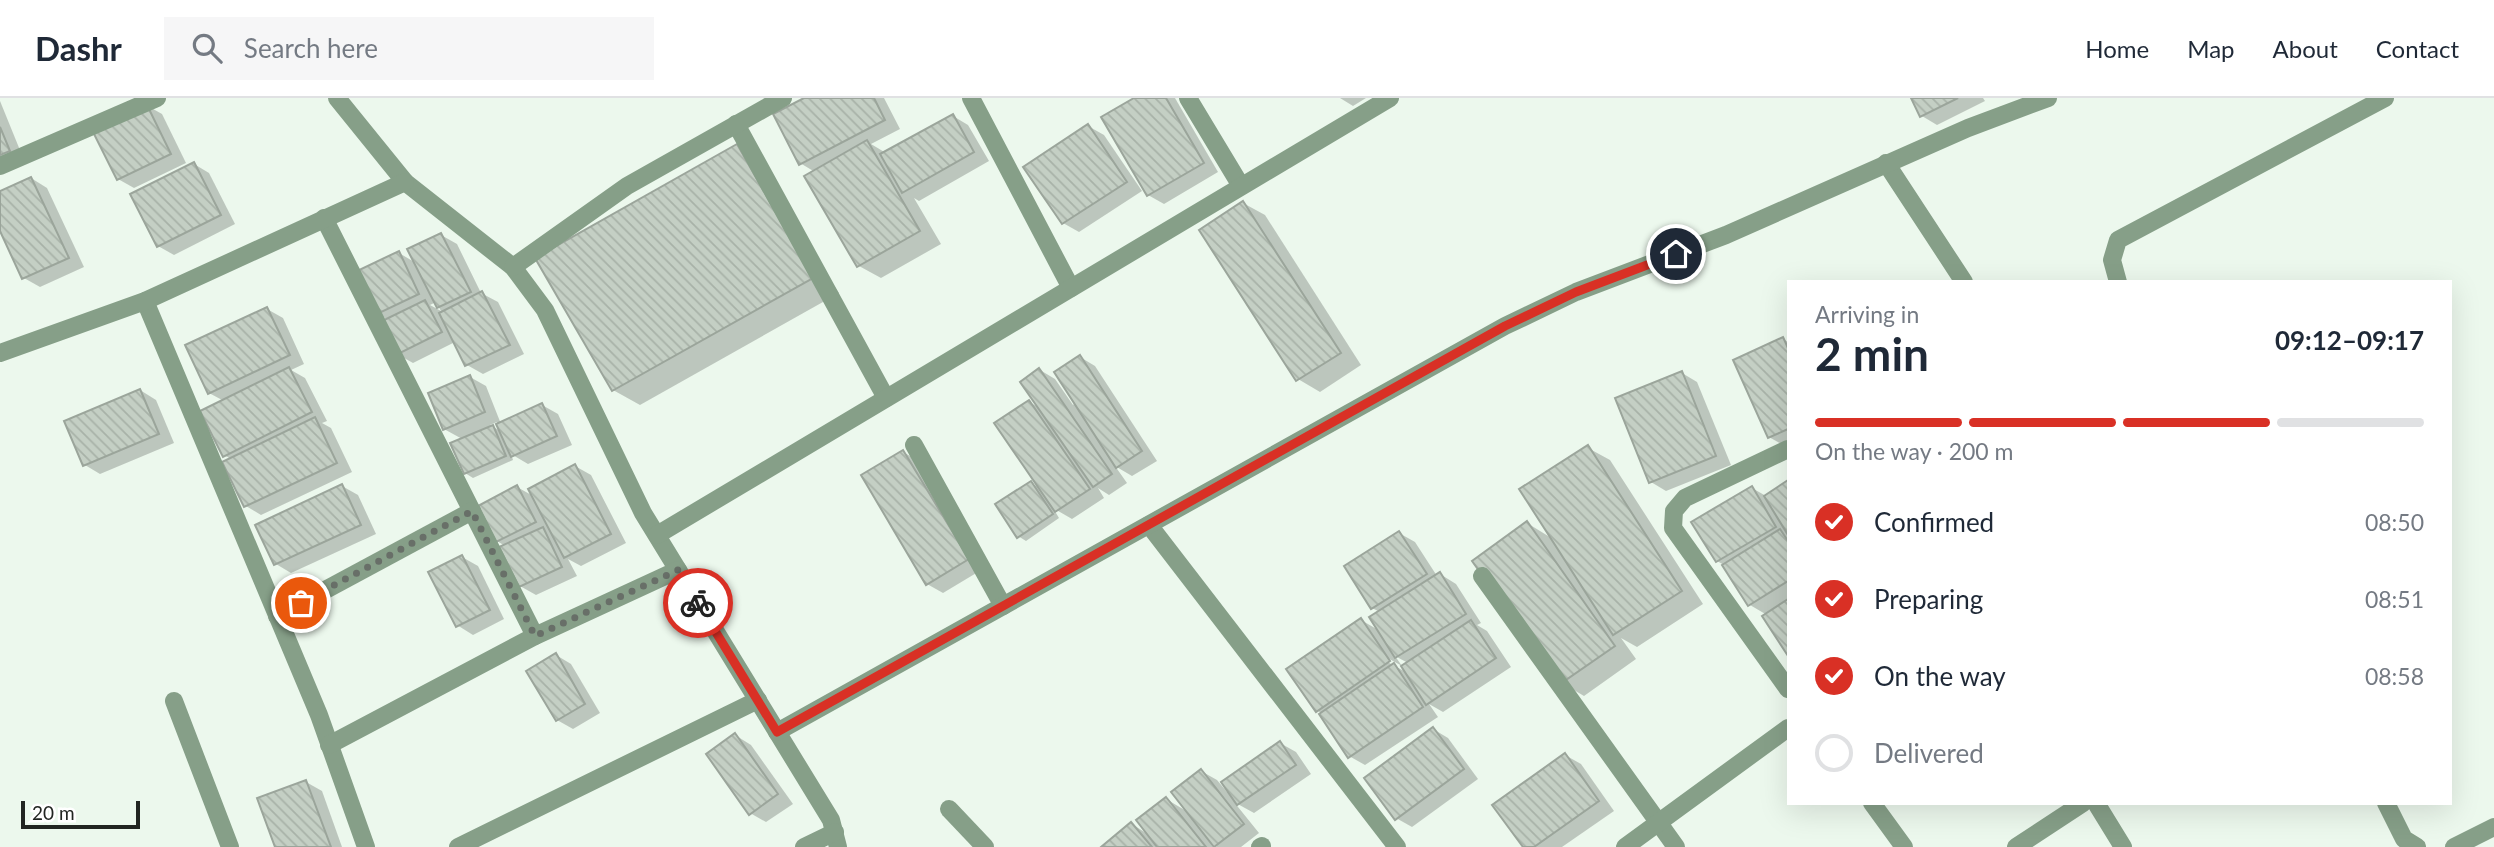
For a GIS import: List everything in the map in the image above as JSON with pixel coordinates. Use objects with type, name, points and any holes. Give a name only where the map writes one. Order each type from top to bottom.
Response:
[{"type":"street","points":[[0,166],[157,98]]},
{"type":"street","points":[[337,98],[405,182],[513,267],[545,310],[657,535],[831,820],[836,840],[804,847]]},
{"type":"street","points":[[513,267],[627,186],[783,98]]},
{"type":"street","points":[[971,98],[1071,288]]},
{"type":"street","points":[[1188,98],[1241,186]]},
{"type":"street","points":[[657,535],[1390,98]]},
{"type":"street","points":[[777,732],[1505,326],[1576,292],[1726,235],[1886,163],[2048,98]]},
{"type":"street","points":[[2117,280],[2112,260],[2118,240],[2385,98]]},
{"type":"street","points":[[736,124],[886,398]]},
{"type":"street","points":[[1886,163],[1963,280]]},
{"type":"street","points":[[0,353],[145,302],[405,182]]},
{"type":"street","points":[[324,218],[535,636]]},
{"type":"street","points":[[145,302],[277,616],[329,745],[366,847]]},
{"type":"street","points":[[914,445],[1003,606]]},
{"type":"street","points":[[1787,449],[1685,498],[1674,511],[1673,528],[1787,687]]},
{"type":"street","points":[[277,616],[472,511]]},
{"type":"street","points":[[1149,525],[1397,847]]},
{"type":"street","points":[[329,745],[535,636],[678,570]]},
{"type":"street","points":[[1482,576],[1675,847]]},
{"type":"street","points":[[458,847],[758,700]]},
{"type":"street","points":[[174,701],[230,847]]},
{"type":"street","points":[[1625,847],[1787,729]]},
{"type":"street","points":[[1873,805],[1903,847]]},
{"type":"street","points":[[2016,847],[2080,805]]},
{"type":"street","points":[[2097,805],[2123,847]]},
{"type":"street","points":[[2387,805],[2404,839],[2417,847]]},
{"type":"street","points":[[949,809],[985,847]]},
{"type":"street","points":[[2454,847],[2494,827]]},
{"type":"building","points":[[804,98],[874,98],[885,120],[799,165],[773,114]]},
{"type":"building","points":[[1134,98],[1166,98],[1204,163],[1147,196],[1101,117]]},
{"type":"building","points":[[1911,98],[1958,98],[1920,117]]},
{"type":"building","points":[[146,103],[171,154],[117,180],[92,130]]},
{"type":"building","points":[[953,114],[974,152],[902,193],[880,154]]},
{"type":"building","points":[[1088,124],[1127,182],[1062,224],[1023,167]]},
{"type":"building","points":[[0,127],[10,151],[0,155]]},
{"type":"building","points":[[867,140],[920,231],[857,267],[804,176]]},
{"type":"building","points":[[737,144],[813,278],[612,391],[535,258]]},
{"type":"building","points":[[194,162],[221,215],[157,247],[130,194]]},
{"type":"building","points":[[31,177],[69,258],[22,279],[0,231],[0,191]]},
{"type":"building","points":[[1243,201],[1341,353],[1296,381],[1199,230]]},
{"type":"building","points":[[441,233],[471,292],[437,308],[407,249]]},
{"type":"building","points":[[399,251],[419,294],[375,315],[355,272]]},
{"type":"building","points":[[482,291],[510,345],[465,366],[439,313]]},
{"type":"building","points":[[425,300],[442,332],[396,355],[380,322]]},
{"type":"building","points":[[267,307],[290,355],[208,394],[185,345]]},
{"type":"building","points":[[1783,337],[1787,346],[1787,429],[1768,438],[1733,360]]},
{"type":"building","points":[[1080,355],[1142,451],[1116,468],[1054,372]]},
{"type":"building","points":[[289,367],[312,412],[223,457],[200,411]]},
{"type":"building","points":[[1039,368],[1112,474],[1093,487],[1020,382]]},
{"type":"building","points":[[1682,371],[1716,456],[1649,483],[1615,398]]},
{"type":"building","points":[[470,375],[485,412],[443,430],[428,393]]},
{"type":"building","points":[[140,389],[159,434],[83,466],[64,421]]},
{"type":"building","points":[[1029,400],[1090,489],[1055,512],[994,423]]},
{"type":"building","points":[[542,403],[557,436],[511,457],[496,424]]},
{"type":"building","points":[[315,417],[337,463],[244,507],[222,462]]},
{"type":"building","points":[[493,425],[506,456],[464,474],[450,443]]},
{"type":"building","points":[[1588,445],[1682,591],[1613,635],[1519,489]]},
{"type":"building","points":[[903,450],[969,559],[926,585],[861,475]]},
{"type":"building","points":[[575,464],[611,534],[564,558],[528,489]]},
{"type":"building","points":[[1031,481],[1053,514],[1017,538],[995,504]]},
{"type":"building","points":[[1787,481],[1787,533],[1764,496]]},
{"type":"building","points":[[342,484],[361,525],[274,565],[255,525]]},
{"type":"building","points":[[517,485],[536,522],[496,542],[478,506]]},
{"type":"building","points":[[1752,486],[1776,527],[1716,562],[1691,522]]},
{"type":"building","points":[[1527,521],[1615,646],[1560,684],[1472,561]]},
{"type":"building","points":[[543,527],[562,567],[519,587],[499,547]]},
{"type":"building","points":[[1780,529],[1787,540],[1787,582],[1748,606],[1722,565]]},
{"type":"building","points":[[1399,531],[1427,574],[1371,609],[1344,566]]},
{"type":"building","points":[[462,555],[490,610],[456,627],[428,572]]},
{"type":"building","points":[[1440,572],[1466,614],[1395,658],[1369,617]]},
{"type":"building","points":[[1787,600],[1787,654],[1762,616]]},
{"type":"building","points":[[1361,618],[1390,661],[1316,712],[1286,669]]},
{"type":"building","points":[[1471,620],[1496,658],[1426,705],[1401,666]]},
{"type":"building","points":[[556,653],[585,704],[556,721],[526,671]]},
{"type":"building","points":[[1394,663],[1423,707],[1348,758],[1319,714]]},
{"type":"building","points":[[1433,727],[1464,769],[1395,820],[1364,778]]},
{"type":"building","points":[[735,733],[778,794],[749,815],[706,754]]},
{"type":"building","points":[[1280,741],[1296,765],[1237,805],[1221,782]]},
{"type":"building","points":[[1565,753],[1599,801],[1534,847],[1523,847],[1492,805]]},
{"type":"building","points":[[1201,769],[1244,824],[1214,847],[1171,792]]},
{"type":"building","points":[[306,780],[331,847],[275,847],[257,798]]},
{"type":"building","points":[[1166,797],[1206,847],[1157,847],[1136,820]]},
{"type":"building","points":[[1131,822],[1152,847],[1101,847]]},
{"type":"way so far","points":[[301,603],[472,511],[535,636],[678,570],[698,603]]},
{"type":"route","points":[[698,603],[777,732],[1505,326],[1576,292],[1676,254]]}]
